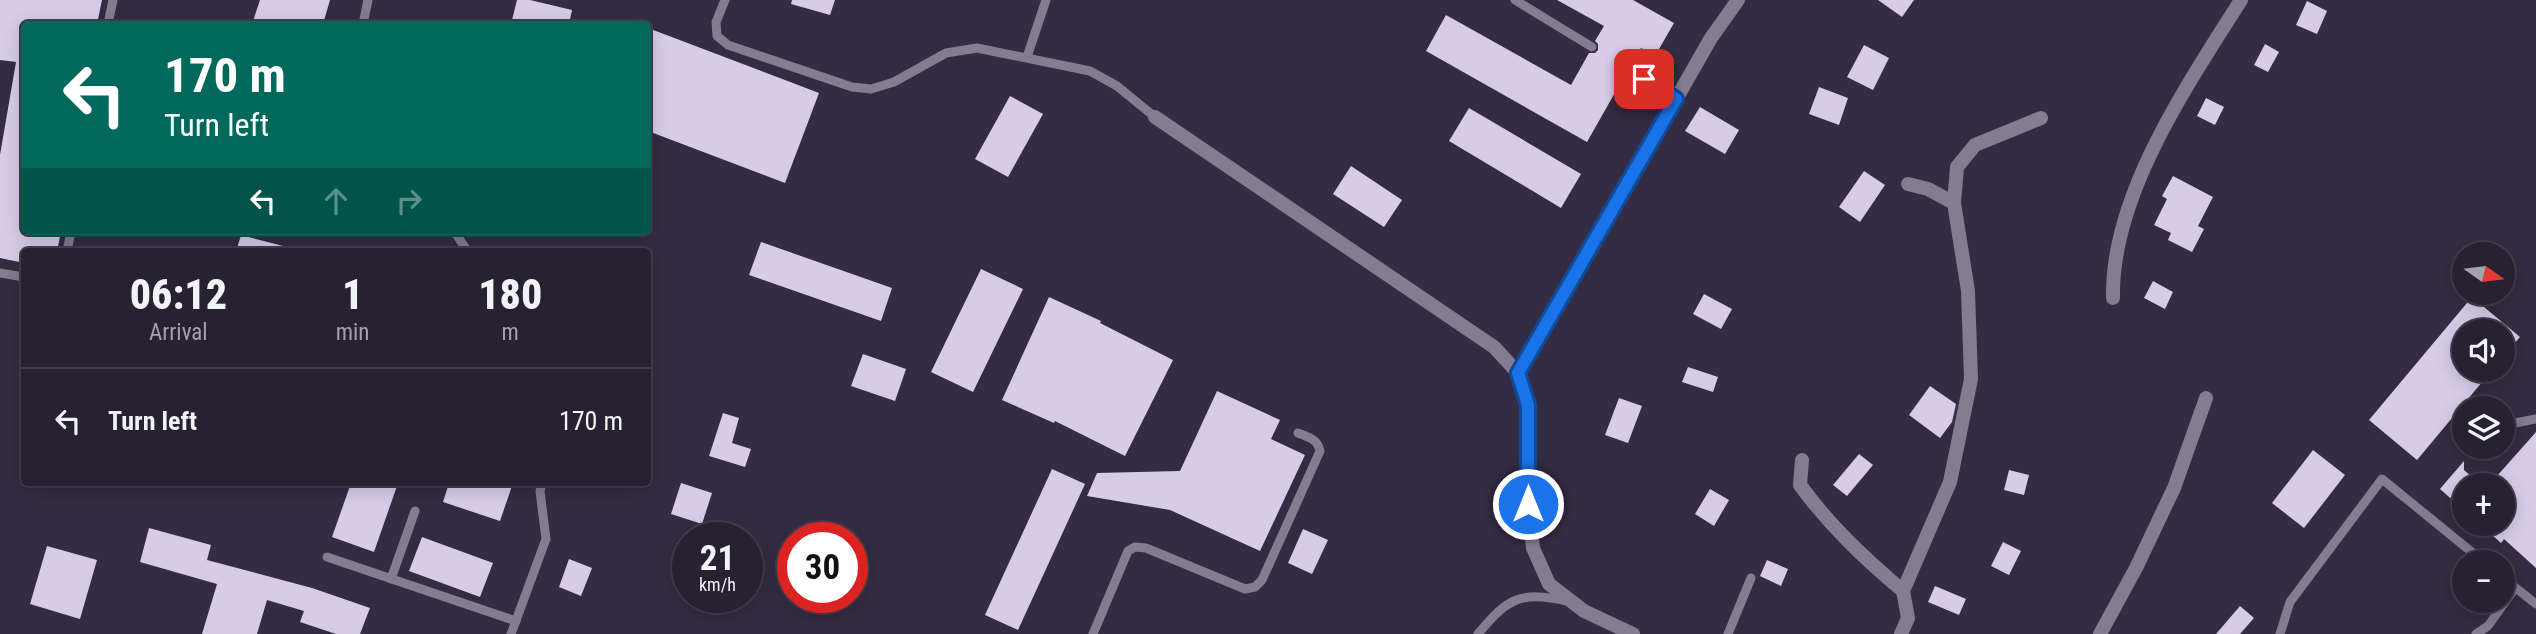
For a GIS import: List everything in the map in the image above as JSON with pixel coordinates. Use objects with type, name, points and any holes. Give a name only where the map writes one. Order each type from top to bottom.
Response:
[{"type":"street","points":[[1518,373],[1711,38],[1738,0]]},
{"type":"street","points":[[2113,298],[2112,277],[2117,243],[2149,160],[2175,103],[2241,0]]},
{"type":"street","points":[[1155,117],[1494,347],[1518,373],[1528,405],[1528,504],[1533,548],[1549,584],[1584,611],[1633,634]]},
{"type":"street","points":[[1901,634],[1908,618],[1903,591],[1950,482],[1971,379],[1968,291],[1954,204],[1957,167],[1975,145],[2041,118]]},
{"type":"street","points":[[1908,184],[1928,189],[1954,204]]},
{"type":"street","points":[[2100,634],[2136,568],[2174,488],[2206,398]]},
{"type":"street","points":[[1802,460],[1800,485],[1824,517],[1860,555],[1903,591]]},
{"type":"lane","points":[[109,21],[113,0]]},
{"type":"lane","points":[[364,21],[368,0]]},
{"type":"lane","points":[[725,0],[716,22],[717,36],[728,45],[852,87],[870,89],[894,82],[946,53],[977,48],[1090,71],[1117,86],[1155,117]]},
{"type":"lane","points":[[1027,57],[1046,0]]},
{"type":"lane","points":[[1515,0],[1592,47]]},
{"type":"lane","points":[[1628,69],[1676,99]]},
{"type":"lane","points":[[0,273],[21,277]]},
{"type":"lane","points":[[2515,423],[2536,419]]},
{"type":"lane","points":[[1093,634],[1128,551],[1135,547],[1146,548],[1245,589],[1255,587],[1262,580],[1320,451],[1319,444],[1314,439],[1298,433]]},
{"type":"lane","points":[[2280,634],[2290,602],[2382,479],[2469,550]]},
{"type":"lane","points":[[511,634],[546,540],[541,486]]},
{"type":"lane","points":[[391,579],[415,511]]},
{"type":"lane","points":[[327,558],[516,621]]},
{"type":"lane","points":[[1728,634],[1751,578]]},
{"type":"lane","points":[[2515,587],[2536,604]]},
{"type":"lane","points":[[1478,634],[1498,610],[1519,599],[1539,596],[1572,602]]},
{"type":"lane","points":[[2476,634],[2488,626],[2497,613]]},
{"type":"building","points":[[0,0],[102,0],[98,21],[21,21],[21,235],[60,235],[58,248],[21,248],[21,262],[0,258],[0,155],[16,62],[0,60]]},
{"type":"building","points":[[260,0],[330,0],[324,21],[253,21]]},
{"type":"building","points":[[517,0],[530,0],[572,10],[570,21],[512,21]]},
{"type":"building","points":[[792,0],[835,0],[830,15],[791,4]]},
{"type":"building","points":[[1557,0],[1633,0],[1674,23],[1655,56],[1641,48],[1632,63],[1622,65],[1621,69],[1625,75],[1587,142],[1426,51],[1446,15],[1571,85],[1589,53],[1598,50],[1595,41],[1604,26]]},
{"type":"building","points":[[1878,0],[1914,0],[1902,17]]},
{"type":"building","points":[[2307,1],[2327,11],[2317,34],[2296,25]]},
{"type":"building","points":[[651,29],[819,93],[785,183],[651,132]]},
{"type":"building","points":[[2265,44],[2279,52],[2268,72],[2254,65]]},
{"type":"building","points":[[1864,45],[1889,58],[1873,90],[1847,77]]},
{"type":"building","points":[[1819,87],[1848,98],[1839,125],[1809,114]]},
{"type":"building","points":[[1010,96],[1043,114],[1008,177],[975,159]]},
{"type":"building","points":[[2206,98],[2224,107],[2215,125],[2197,116]]},
{"type":"building","points":[[1700,107],[1739,130],[1725,154],[1685,131]]},
{"type":"building","points":[[1469,108],[1581,174],[1561,208],[1449,141]]},
{"type":"building","points":[[1351,166],[1402,200],[1384,227],[1333,194]]},
{"type":"building","points":[[1864,171],[1885,185],[1860,222],[1839,207]]},
{"type":"building","points":[[2173,176],[2213,197],[2198,226],[2204,229],[2192,252],[2168,240],[2171,233],[2154,225],[2167,199],[2162,196]]},
{"type":"building","points":[[241,235],[287,247],[287,248],[237,248]]},
{"type":"building","points":[[761,242],[892,288],[881,321],[749,275]]},
{"type":"building","points":[[981,269],[1023,289],[973,392],[931,372]]},
{"type":"building","points":[[2153,281],[2173,292],[2165,309],[2144,298]]},
{"type":"building","points":[[1704,294],[1732,309],[1721,329],[1693,314]]},
{"type":"building","points":[[1049,297],[1101,321],[1100,323],[1173,360],[1125,456],[1055,421],[1054,423],[1002,400]]},
{"type":"building","points":[[2465,305],[2482,305],[2498,319],[2454,319]]},
{"type":"building","points":[[2452,321],[2452,382],[2482,382],[2470,396],[2452,396],[2452,418],[2417,460],[2369,420]]},
{"type":"building","points":[[863,354],[906,369],[895,401],[851,386]]},
{"type":"building","points":[[1688,367],[1718,377],[1713,392],[1682,382]]},
{"type":"building","points":[[1930,386],[1956,404],[1952,422],[1940,438],[1909,415]]},
{"type":"building","points":[[1217,391],[1280,420],[1271,439],[1305,455],[1260,551],[1170,510],[1087,496],[1097,473],[1180,471]]},
{"type":"building","points":[[1619,398],[1642,406],[1628,443],[1605,435]]},
{"type":"building","points":[[723,413],[739,418],[732,443],[751,449],[745,467],[709,456]]},
{"type":"building","points":[[2536,432],[2536,568],[2504,539],[2501,543],[2493,536],[2515,536],[2515,473],[2500,473],[2515,459]]},
{"type":"building","points":[[2313,450],[2345,475],[2304,528],[2272,503]]},
{"type":"building","points":[[1859,454],[1873,465],[1847,496],[1833,485]]},
{"type":"building","points":[[2464,461],[2464,470],[2467,473],[2454,473]]},
{"type":"building","points":[[1052,469],[1085,484],[1018,630],[985,615]]},
{"type":"building","points":[[2009,470],[2029,475],[2024,495],[2004,490]]},
{"type":"building","points":[[2452,475],[2452,500],[2440,489]]},
{"type":"building","points":[[681,483],[712,493],[703,522],[671,514]]},
{"type":"building","points":[[350,486],[397,486],[374,552],[332,537]]},
{"type":"building","points":[[448,486],[512,486],[500,521],[443,502]]},
{"type":"building","points":[[1710,489],[1729,500],[1714,526],[1695,514]]},
{"type":"building","points":[[149,528],[211,545],[207,560],[312,588],[370,608],[360,634],[336,634],[300,622],[304,611],[267,600],[257,634],[202,634],[217,584],[140,562]]},
{"type":"building","points":[[1303,529],[1328,540],[1312,574],[1288,563]]},
{"type":"building","points":[[422,537],[493,563],[480,597],[409,571]]},
{"type":"building","points":[[2003,542],[2021,551],[2009,575],[1991,566]]},
{"type":"building","points":[[47,546],[97,560],[80,619],[30,604]]},
{"type":"building","points":[[569,559],[592,568],[581,596],[559,587]]},
{"type":"building","points":[[1767,560],[1788,569],[1781,586],[1760,576]]},
{"type":"building","points":[[1935,586],[1966,599],[1959,615],[1928,602]]},
{"type":"building","points":[[2240,606],[2254,618],[2240,634],[2216,634]]},
{"type":"route","points":[[1528,504],[1528,405],[1518,373],[1676,99],[1644,79]]}]
